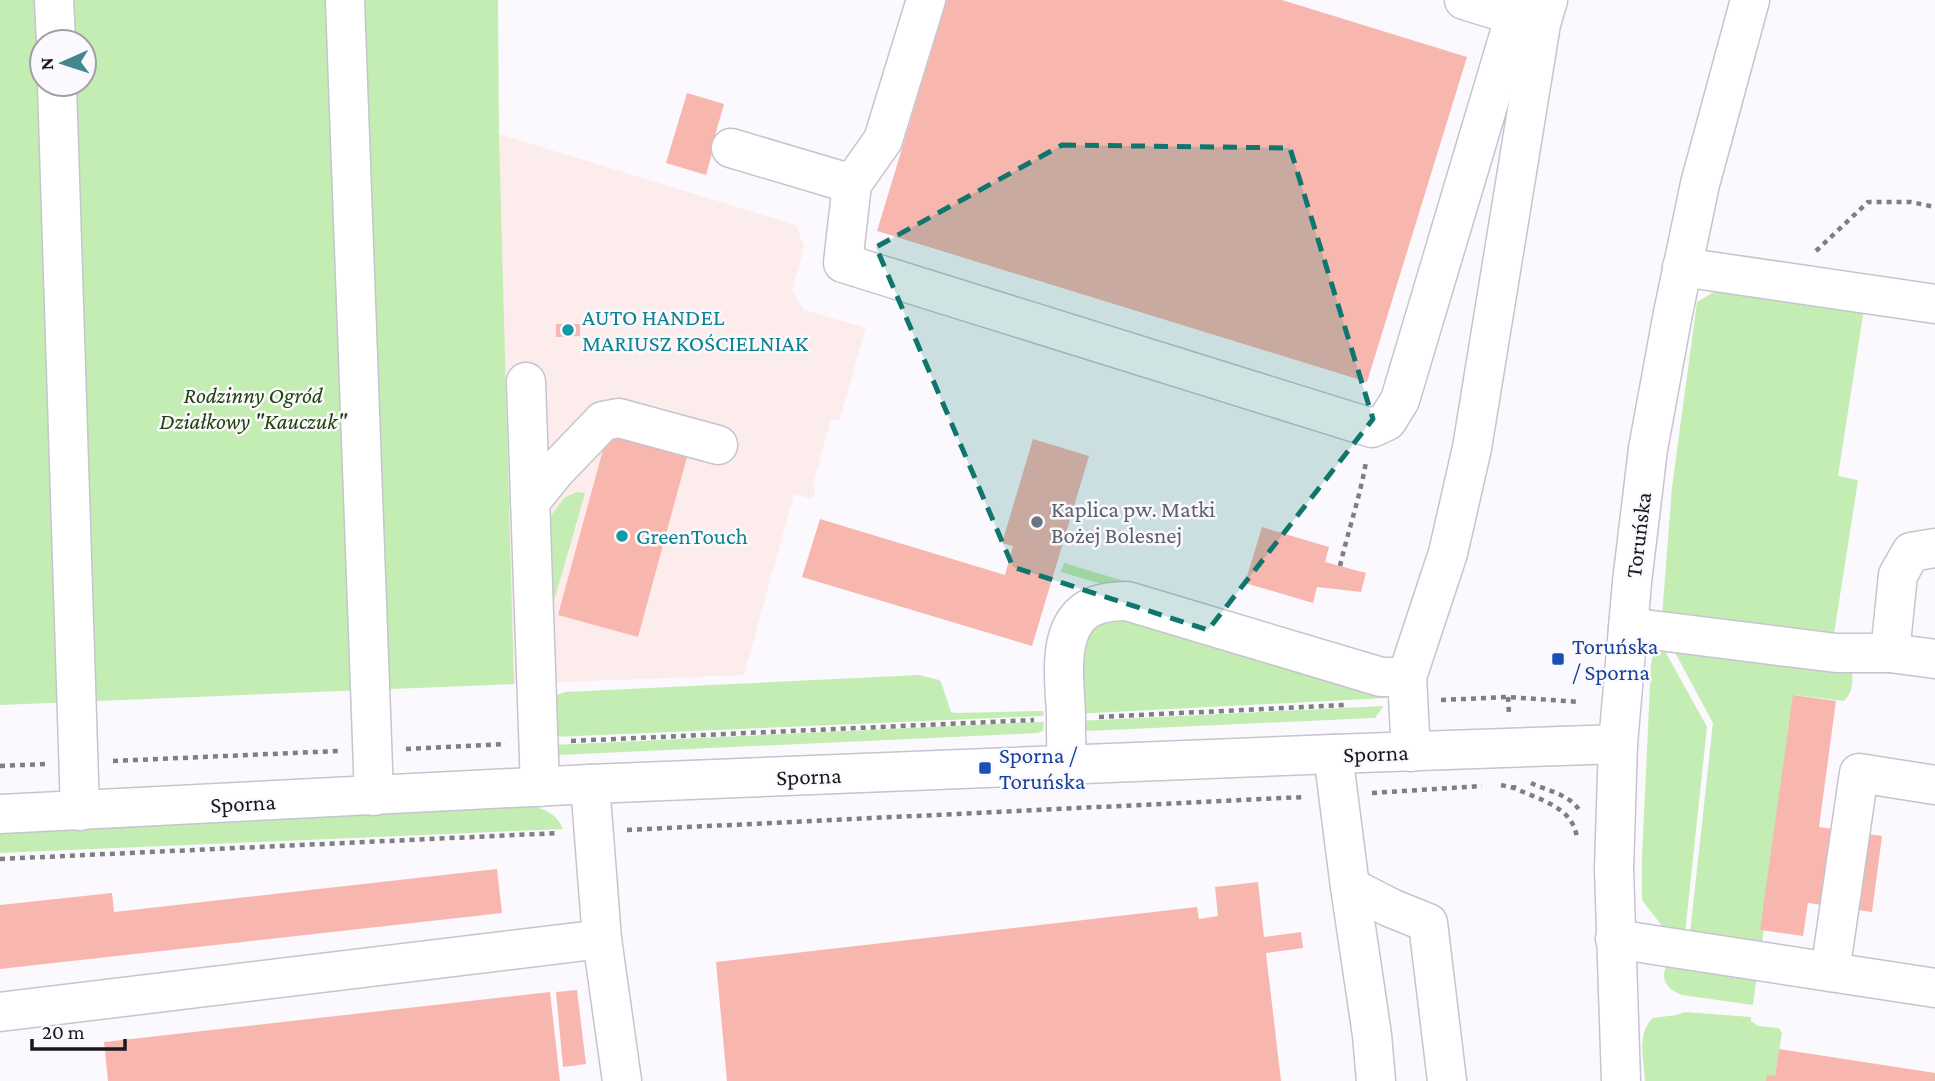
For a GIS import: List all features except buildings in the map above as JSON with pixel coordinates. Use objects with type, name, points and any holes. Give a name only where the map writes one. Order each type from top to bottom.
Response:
[{"type":"street","points":[[54,0],[55,28]]},
{"type":"street","points":[[345,0],[374,796]]},
{"type":"street","points":[[926,0],[883,140],[852,184],[843,263],[1372,428],[1387,421],[1400,400],[1535,13]]},
{"type":"street","points":[[1464,0],[1535,13]]},
{"type":"street","name":"Toruńska","points":[[1621,1081],[1613,891],[1618,744],[1648,449],[1700,184],[1750,0]]},
{"type":"street","points":[[1411,752],[1407,690],[1448,553],[1472,448],[1535,13]]},
{"type":"street","points":[[57,98],[80,811]]},
{"type":"street","points":[[731,148],[852,184]]},
{"type":"street","points":[[1682,267],[1935,304]]},
{"type":"street","points":[[526,382],[540,787]]},
{"type":"street","points":[[530,502],[556,470],[603,421],[619,418],[718,445]]},
{"type":"street","points":[[1890,653],[1898,575],[1911,552],[1935,548]]},
{"type":"street","points":[[1067,765],[1064,660],[1071,629],[1077,619],[1091,607],[1117,601],[1127,601],[1381,677],[1407,690]]},
{"type":"street","points":[[1628,627],[1836,653],[1890,653],[1935,659]]},
{"type":"street","name":"Sporna","points":[[0,814],[540,787],[1618,744]]},
{"type":"street","points":[[1333,754],[1376,1081]]},
{"type":"street","points":[[1830,972],[1859,773],[1935,785]]},
{"type":"street","points":[[590,785],[603,939],[622,1081]]},
{"type":"street","points":[[1350,887],[1428,923],[1447,1081]]},
{"type":"street","points":[[0,1012],[603,939]]},
{"type":"street","points":[[1615,939],[1935,988]]},
{"type":"path","points":[[1783,282],[1868,202],[1911,202],[1935,207]]},
{"type":"path","points":[[1340,566],[1360,493]]},
{"type":"path","points":[[1407,690],[1580,702]]},
{"type":"path","points":[[1508,697],[1514,788]]},
{"type":"path","points":[[0,766],[1346,705]]},
{"type":"path","points":[[1499,785],[1514,788],[1556,807],[1570,818],[1575,827],[1578,848]]},
{"type":"path","points":[[0,859],[1486,786]]},
{"type":"highlighted area","points":[[1062,145],[1290,148],[1373,419],[1208,630],[1013,567],[876,247]]},
{"type":"shaded area","points":[[499,134],[796,225],[804,247],[792,291],[804,310],[866,328],[839,421],[831,419],[813,484],[815,492],[812,499],[794,494],[744,675],[514,684]]},
{"type":"green space","name":"Rodzinny Ogród Działkowy \"Kauczuk\"","points":[[0,0],[498,0],[499,134],[514,684],[0,705]]},
{"type":"green space","points":[[1719,289],[1865,302],[1838,476],[1858,480],[1834,634],[1662,617],[1672,487],[1697,302]]},
{"type":"green space","points":[[577,492],[585,493],[552,608],[548,520],[564,498]]},
{"type":"green space","points":[[1064,563],[1267,624],[1261,631],[1061,572]]},
{"type":"green space","points":[[1113,616],[1383,694],[1386,698],[1074,714],[1083,634]]},
{"type":"green space","points":[[1673,649],[1852,670],[1851,691],[1844,701],[1794,695],[1762,943],[1690,933],[1713,723]]},
{"type":"green space","points":[[1665,651],[1707,727],[1685,933],[1666,931],[1642,900],[1651,664],[1653,655]]},
{"type":"green space","points":[[919,675],[941,682],[951,712],[1043,711],[1044,716],[553,737],[554,696],[565,692]]},
{"type":"green space","points":[[1383,706],[1375,718],[1087,731],[1083,731],[1077,721]]},
{"type":"green space","points":[[1044,722],[1043,731],[1038,733],[559,755],[553,745]]},
{"type":"green space","points":[[532,806],[551,813],[563,829],[0,853],[0,830]]},
{"type":"green space","points":[[1667,965],[1757,974],[1753,1005],[1677,993],[1666,983],[1664,975]]},
{"type":"green space","points":[[1685,1012],[1751,1017],[1751,1021],[1758,1026],[1779,1028],[1782,1033],[1775,1076],[1766,1081],[1645,1081],[1642,1048],[1644,1031],[1648,1024],[1653,1018]]},
{"type":"place","name":"AUTO HANDEL MARIUSZ KOŚCIELNIAK","points":[[568,330]]},
{"type":"place","name":"Kaplica pw. Matki Bożej Bolesnej","points":[[1037,522]]},
{"type":"place","name":"GreenTouch","points":[[622,536]]},
{"type":"place","name":"Toruńska / Sporna","points":[[1558,659]]},
{"type":"place","name":"Sporna / Toruńska","points":[[985,768]]}]
